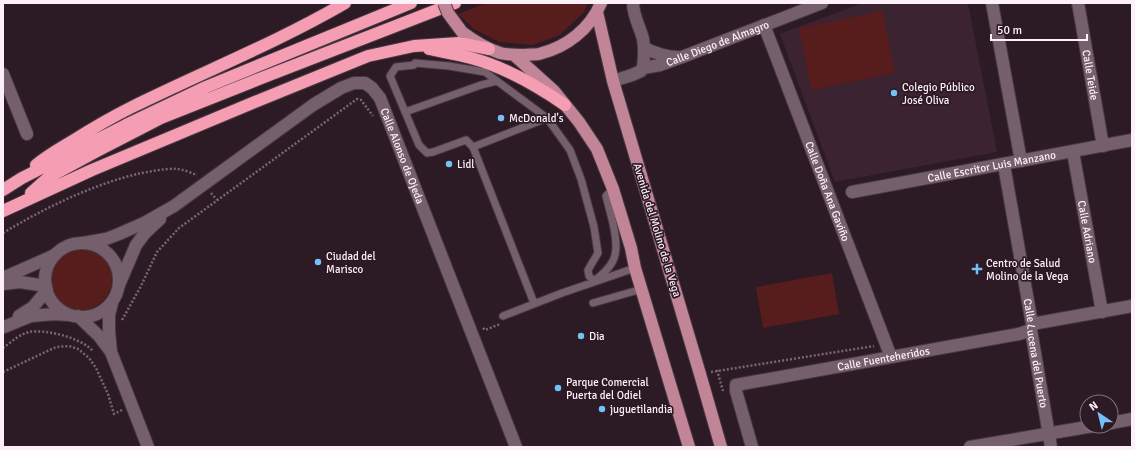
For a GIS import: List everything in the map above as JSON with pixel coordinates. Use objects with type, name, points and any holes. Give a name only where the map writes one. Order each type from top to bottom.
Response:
[{"type":"highway","points":[[22,178],[46,156],[106,120],[162,92],[254,51],[306,25],[345,3]]},
{"type":"highway","points":[[3,190],[22,178],[126,125],[206,87],[411,3]]},
{"type":"highway","points":[[20,203],[49,177],[161,118],[455,3]]},
{"type":"highway","points":[[3,211],[92,170],[368,56],[414,46],[459,43],[489,49]]},
{"type":"highway","points":[[414,46],[471,58],[501,68],[540,88],[565,105]]},
{"type":"main road","points":[[444,3],[448,14],[462,32],[489,49],[514,55],[538,54],[562,46],[582,32],[599,7]]},
{"type":"main road","name":"Avenida del Molino de la Vega","points":[[599,7],[613,81],[721,447]]},
{"type":"main road","points":[[514,55],[554,91],[579,122],[597,149],[613,189],[631,248],[635,268],[689,447]]},
{"type":"street","points":[[632,3],[633,12],[644,41],[643,68]]},
{"type":"street","name":"Calle Diego de Almagro","points":[[613,81],[632,75],[641,71],[643,68],[660,65],[822,3]]},
{"type":"street","points":[[994,3],[1021,161]]},
{"type":"street","name":"Calle Teide","points":[[1078,3],[1103,146]]},
{"type":"street","name":"Calle Doña Ana Gaviño","points":[[764,26],[891,357]]},
{"type":"street","points":[[644,48],[668,57],[682,57]]},
{"type":"street","points":[[3,74],[8,100],[27,134]]},
{"type":"street","name":"Calle Alonso de Ojeda","points":[[83,243],[106,239],[119,234],[144,223],[174,206],[313,105],[341,88],[354,83],[365,83],[372,88],[380,98],[516,447]]},
{"type":"street","name":"Calle Escritor Luis Manzano","points":[[852,192],[1004,165],[1132,140]]},
{"type":"street","name":"Calle Adriano","points":[[1073,152],[1102,312]]},
{"type":"street","name":"Calle Lucena del Puerto","points":[[1004,165],[1051,447]]},
{"type":"street","name":"Calle Alonso de Ojeda","points":[[119,286],[136,245],[145,233],[174,206]]},
{"type":"street","points":[[111,352],[109,315],[119,286],[119,273],[117,267],[106,252],[96,245],[83,243],[73,244],[63,248],[55,255],[49,264],[46,275],[46,288],[50,299],[56,306],[64,312],[75,316],[99,336],[111,352],[148,447]]},
{"type":"street","points":[[3,278],[55,255]]},
{"type":"street","points":[[3,284],[20,282],[46,288]]},
{"type":"street","points":[[4,327],[33,307],[46,288]]},
{"type":"street","points":[[4,327],[32,316],[54,314],[75,316],[94,315],[104,310],[112,303]]},
{"type":"street","name":"Calle Fuenteheridos","points":[[752,447],[736,390],[736,385],[1019,334],[1032,327],[1132,306]]},
{"type":"street","points":[[1119,421],[1132,419]]},
{"type":"street","points":[[970,447],[1079,428]]},
{"type":"lane","points":[[534,303],[473,146],[466,140],[427,153],[418,145],[390,76],[396,67],[415,63],[449,66],[485,72],[547,118],[570,150],[581,179],[594,226],[598,253],[588,270],[589,276],[594,281]]},
{"type":"lane","points":[[405,112],[496,80]]},
{"type":"lane","points":[[473,146],[547,118]]},
{"type":"lane","points":[[594,281],[604,273],[615,256],[617,244],[606,196],[613,189]]},
{"type":"lane","points":[[504,318],[534,303],[635,268]]},
{"type":"lane","points":[[593,303],[642,289]]},
{"type":"path","points":[[120,323],[141,286],[157,252],[179,228],[357,99],[361,100],[374,118]]},
{"type":"path","points":[[3,233],[30,217],[75,195],[116,179],[148,172],[177,169],[198,175]]},
{"type":"path","points":[[211,192],[217,200]]},
{"type":"path","points":[[481,322],[485,330],[504,318]]},
{"type":"path","points":[[3,348],[28,332],[40,332],[61,335],[78,340],[92,349],[96,354]]},
{"type":"path","points":[[717,370],[886,344]]},
{"type":"path","points":[[3,372],[56,347],[69,346],[78,349],[89,358],[96,368],[108,394],[114,414]]},
{"type":"shaded area","points":[[486,3],[588,3],[584,12],[560,35],[533,45],[499,42],[474,29],[458,14]]},
{"type":"shaded area","name":"Colegio Público José Oliva","points":[[862,3],[968,3],[997,152],[835,182],[780,34]]},
{"type":"shaded area","points":[[883,11],[895,73],[811,90],[799,28]]},
{"type":"shaded area","points":[[81,248],[98,253],[103,257],[107,262],[112,279],[107,296],[103,301],[98,305],[81,310],[64,305],[59,301],[55,296],[50,279],[55,262],[59,257],[64,253]]},
{"type":"shaded area","points":[[832,273],[839,314],[763,328],[756,287]]},
{"type":"place","name":"Colegio Público José Oliva","points":[[894,93]]},
{"type":"place","name":"McDonald's","points":[[501,118]]},
{"type":"place","name":"Lidl","points":[[449,164]]},
{"type":"place","name":"Ciudad del Marisco","points":[[318,262]]},
{"type":"place","name":"Centro de Salud Molino de la Vega","points":[[977,269]]},
{"type":"place","name":"Dia","points":[[581,336]]},
{"type":"place","name":"Parque Comercial Puerta del Odiel","points":[[558,388]]},
{"type":"place","name":"juguetilandia","points":[[602,409]]}]
